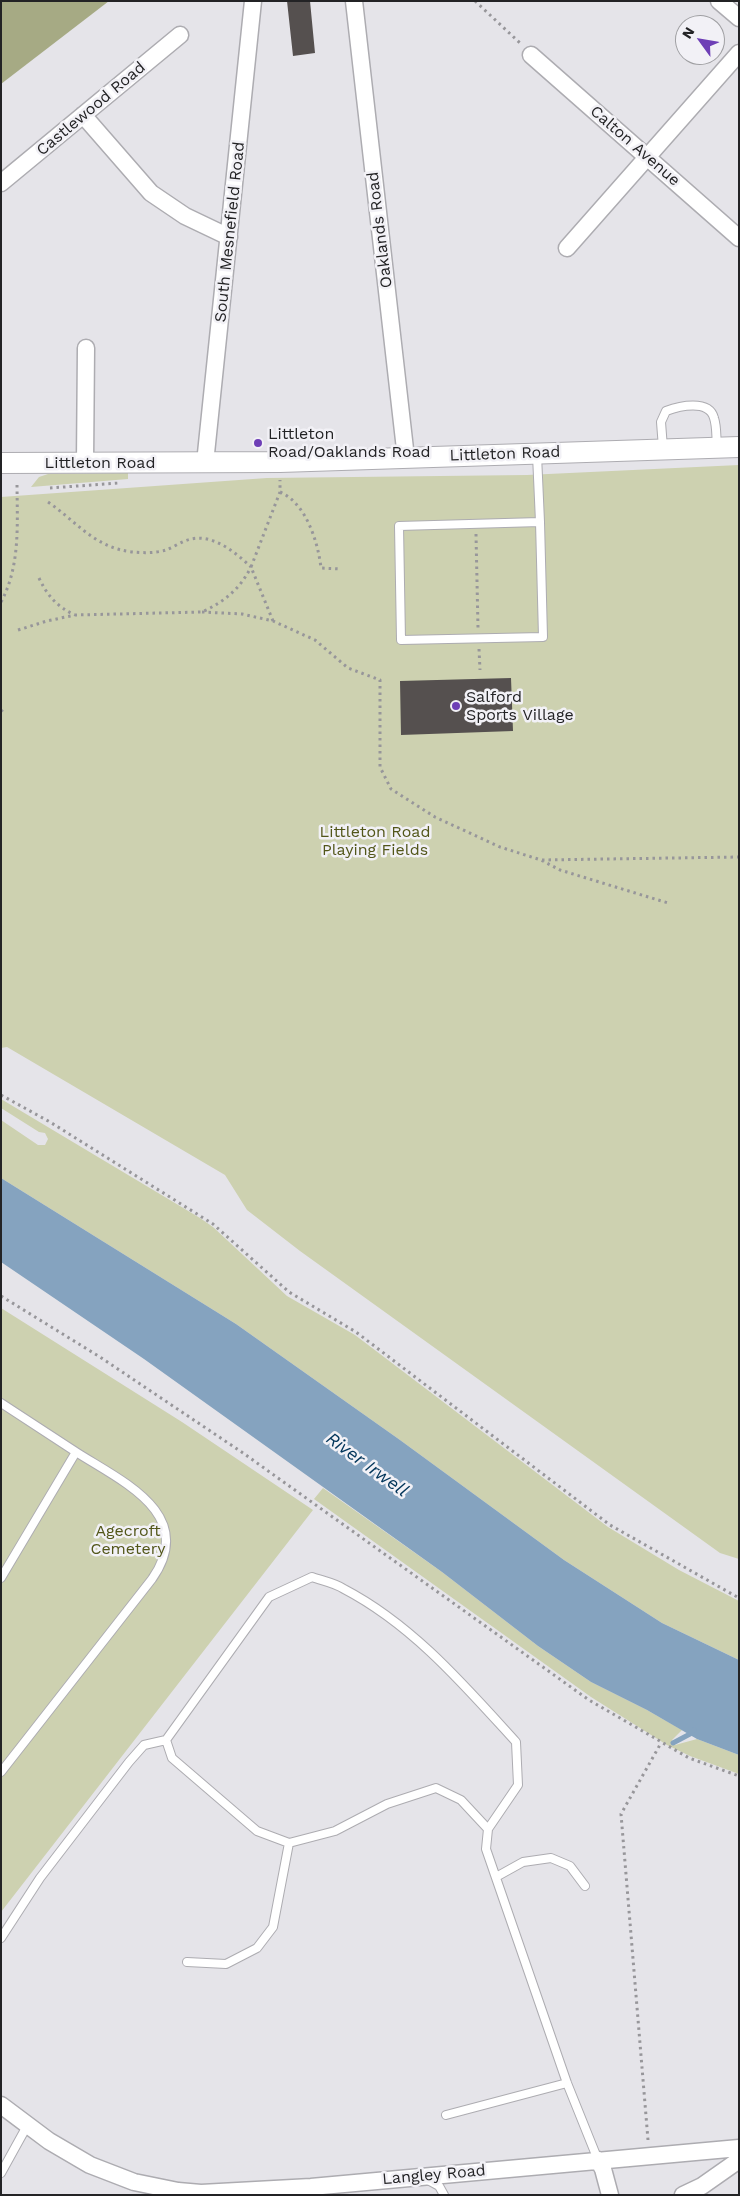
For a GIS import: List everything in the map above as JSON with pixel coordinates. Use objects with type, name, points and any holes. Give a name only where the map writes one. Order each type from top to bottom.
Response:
[{"type":"street","name":"South Mesnefield Road","points":[[205,463],[253,1]]},
{"type":"street","name":"Oaklands Road","points":[[354,1],[406,458]]},
{"type":"street","points":[[720,1],[739,18]]},
{"type":"street","name":"Castlewood Road","points":[[1,183],[180,35]]},
{"type":"street","points":[[567,248],[739,54]]},
{"type":"street","name":"Calton Avenue","points":[[531,55],[739,238]]},
{"type":"street","points":[[83,115],[151,192],[185,216],[229,237]]},
{"type":"street","points":[[85,462],[86,348]]},
{"type":"street","name":"Littleton Road","points":[[9,463],[280,462],[739,447]]},
{"type":"street","name":"Langley Road","points":[[1,2105],[27,2126],[69,2154],[112,2174],[156,2187],[201,2194],[311,2187],[739,2148]]},
{"type":"street","points":[[598,2160],[603,2169],[610,2195]]},
{"type":"street","points":[[683,2195],[702,2186],[739,2160]]},
{"type":"lane","points":[[663,449],[661,422],[666,411],[686,406],[706,408],[712,413],[715,419],[717,448]]},
{"type":"lane","points":[[537,453],[540,522],[543,636],[402,640],[399,526],[540,522]]},
{"type":"lane","points":[[1,1403],[150,1502],[157,1510],[164,1529],[165,1550],[158,1570],[152,1579],[1,1772]]},
{"type":"lane","points":[[1,1578],[76,1452]]},
{"type":"lane","points":[[1,1938],[40,1878],[128,1762],[144,1744],[166,1740],[269,1596],[312,1577],[343,1588],[385,1614],[445,1664],[516,1742],[518,1785],[488,1829],[486,1849],[567,2083],[598,2160]]},
{"type":"lane","points":[[166,1740],[172,1758],[257,1830],[289,1843],[335,1830],[387,1804],[436,1788],[461,1800],[488,1829]]},
{"type":"lane","points":[[187,1962],[226,1964],[257,1948],[273,1927],[289,1843]]},
{"type":"lane","points":[[496,1877],[523,1862],[551,1858],[570,1866],[585,1886]]},
{"type":"lane","points":[[446,2116],[567,2083]]},
{"type":"lane","points":[[1,2173],[27,2126]]},
{"type":"lane","points":[[422,2176],[439,2186],[444,2195]]},
{"type":"path","points":[[475,1],[511,33],[531,55]]},
{"type":"path","points":[[202,612],[219,604],[232,593],[251,567],[280,492],[280,462]]},
{"type":"path","points":[[1,602],[10,586],[16,560],[9,463]]},
{"type":"path","points":[[280,492],[292,498],[308,523],[319,552],[321,568],[341,569]]},
{"type":"path","points":[[48,502],[82,530],[107,545],[128,551],[150,552],[164,550],[192,539],[215,542],[231,550],[251,567],[273,621]]},
{"type":"path","points":[[476,524],[480,670]]},
{"type":"path","points":[[39,578],[52,599],[59,606],[75,615]]},
{"type":"path","points":[[18,630],[47,620],[75,615],[202,612],[242,614],[273,621],[315,640],[348,668],[380,680],[380,767],[391,789],[435,817],[492,844],[541,860],[560,870],[668,902]]},
{"type":"path","points":[[541,860],[739,857]]},
{"type":"path","points":[[1,1095],[50,1122],[213,1224],[289,1292],[356,1332],[610,1525],[739,1598]]},
{"type":"path","points":[[1,1296],[100,1357],[243,1453],[589,1700],[689,1758],[739,1776]]},
{"type":"path","points":[[649,2156],[621,1814],[661,1743]]},
{"type":"green space","points":[[1,1],[109,1],[1,84]]},
{"type":"green space","name":"Littleton Road Playing Fields","points":[[739,465],[739,1559],[720,1553],[300,1251],[247,1210],[225,1175],[7,1047],[1,1048],[1,497],[267,478],[527,475]]},
{"type":"green space","points":[[128,473],[128,479],[31,487],[39,477],[48,474]]},
{"type":"green space","points":[[1,1099],[200,1218],[213,1227],[287,1296],[355,1335],[608,1527],[679,1570],[739,1601],[739,1660],[662,1623],[564,1560],[400,1440],[236,1324],[1,1178],[1,1120],[38,1145],[45,1145],[48,1139],[45,1133],[39,1132],[1,1108]]},
{"type":"green space","name":"Agecroft Cemetery","points":[[1,1308],[182,1422],[313,1510],[1,1912]]},
{"type":"green space","points":[[323,1488],[442,1572],[538,1646],[591,1682],[682,1730],[672,1740],[675,1745],[697,1739],[739,1755],[739,1774],[690,1756],[667,1745],[591,1697],[314,1499]]},
{"type":"water","name":"River Irwell","points":[[1,1178],[236,1324],[400,1440],[564,1560],[662,1623],[739,1660],[739,1755],[697,1739],[647,1710],[591,1682],[538,1646],[442,1572],[144,1359],[1,1262]]},
{"type":"building","points":[[287,1],[310,1],[315,53],[293,56]]},
{"type":"building","name":"Salford Sports Village","points":[[511,678],[513,731],[401,735],[400,681]]},
{"type":"waterway","points":[[673,1743],[694,1730]]},
{"type":"place","name":"Littleton Road/Oaklands Road","points":[[258,443]]},
{"type":"place","name":"Salford Sports Village","points":[[456,706]]}]
